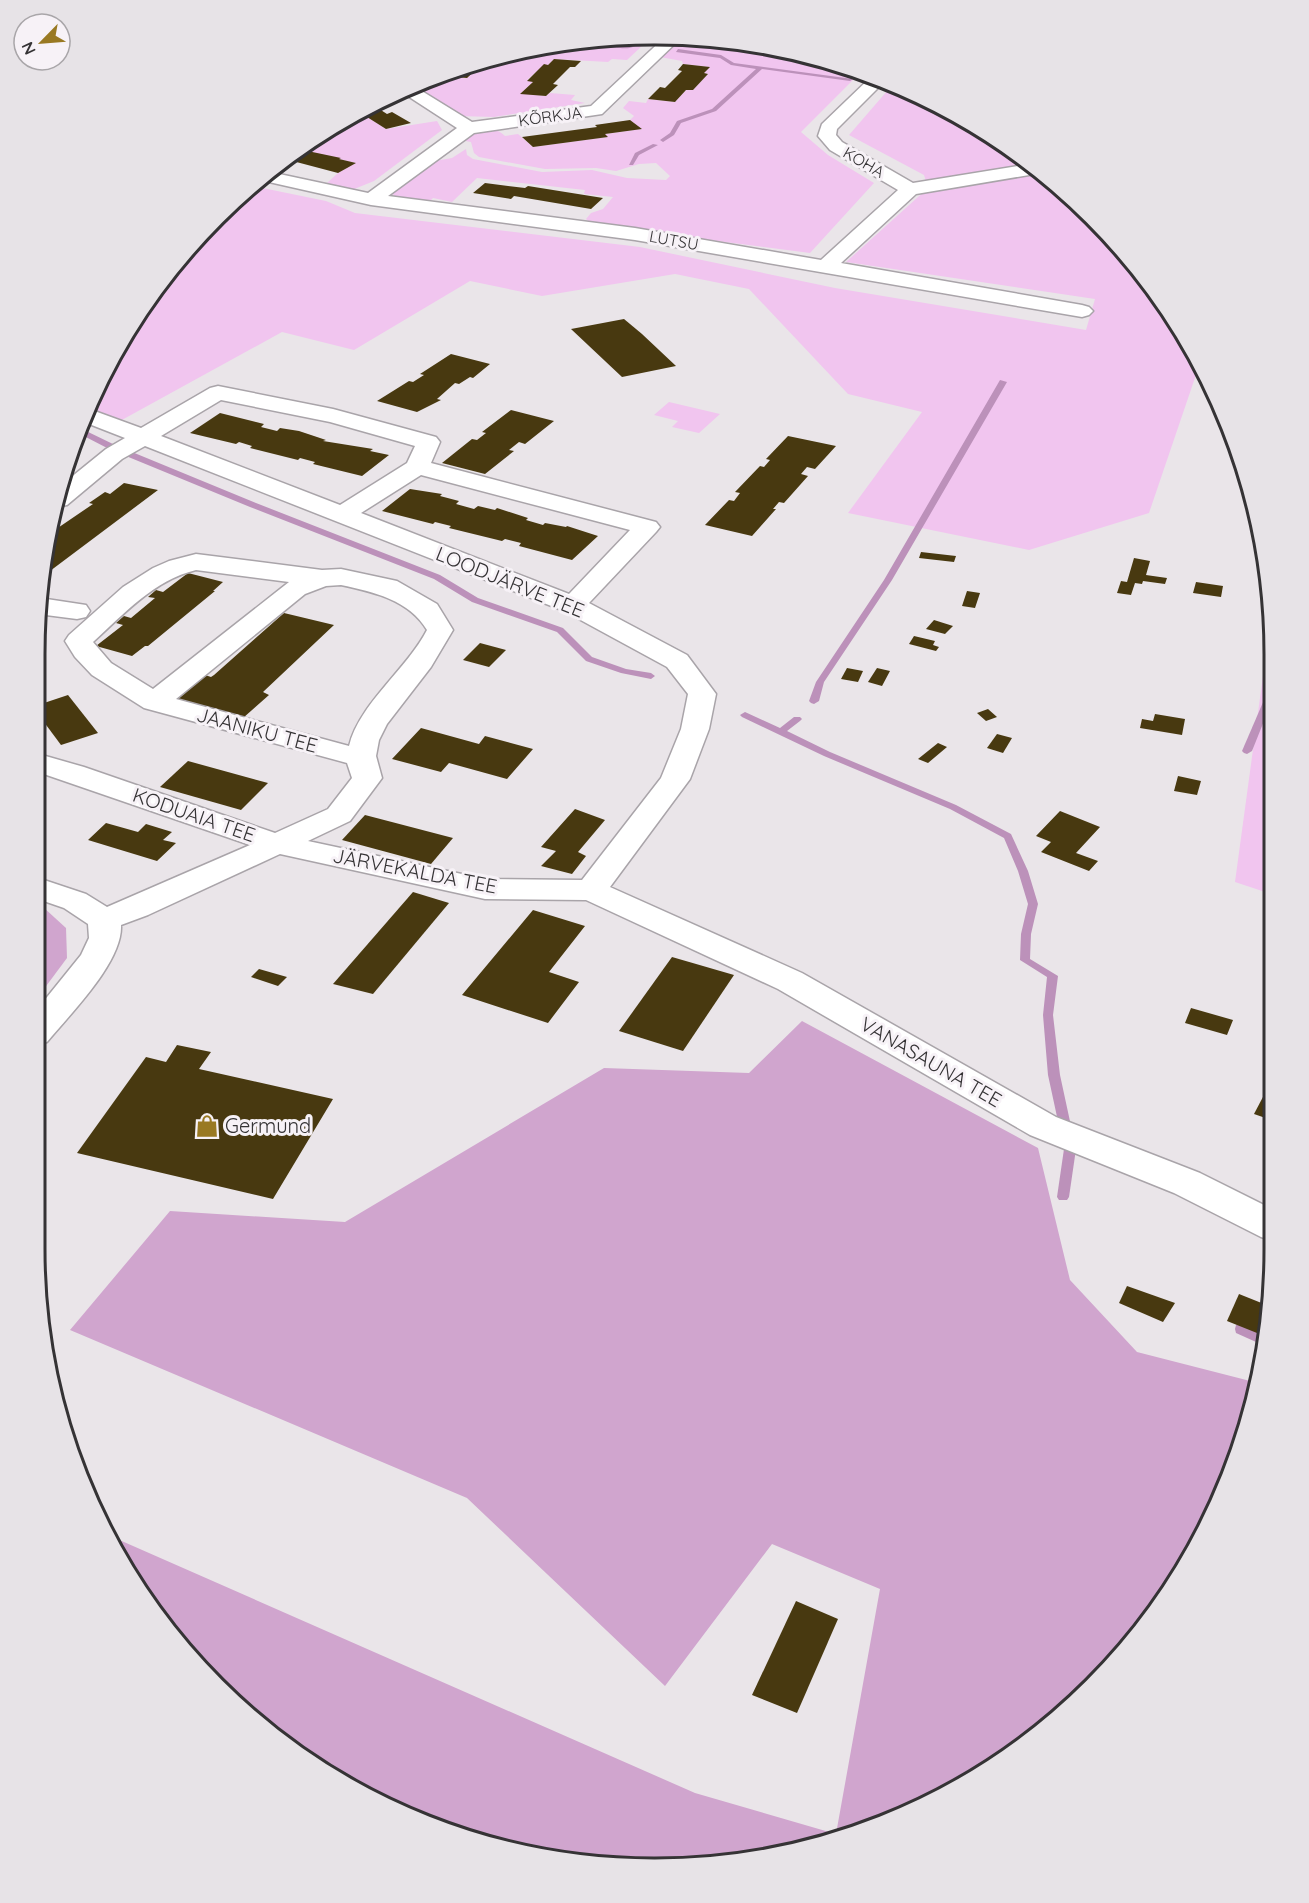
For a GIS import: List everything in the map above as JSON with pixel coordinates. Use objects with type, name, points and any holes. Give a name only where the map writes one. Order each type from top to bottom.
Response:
[{"type":"street","name":"KÕRKJA","points":[[370,199],[469,128],[596,110],[665,45]]},
{"type":"street","name":"KOHA","points":[[826,266],[910,189],[836,146],[827,136],[828,128],[872,85]]},
{"type":"street","points":[[415,94],[469,128]]},
{"type":"street","points":[[910,189],[1026,171]]},
{"type":"street","name":"LUTSU","points":[[274,178],[370,199],[635,234],[1082,311]]},
{"type":"street","points":[[67,493],[129,445],[218,393],[333,416],[428,442],[417,467],[342,516]]},
{"type":"street","name":"LOODJÄRVE TEE","points":[[92,419],[129,445],[342,516],[573,605],[677,661],[702,694],[695,729],[675,779],[591,890]]},
{"type":"street","points":[[417,467],[647,527],[573,605]]},
{"type":"street","name":"JAANIKU TEE","points":[[277,844],[339,815],[367,778],[361,758],[364,739],[384,709],[433,647],[440,630],[428,610],[388,587],[341,578],[322,578],[196,562],[176,565],[159,573],[136,590],[79,641],[84,652],[108,675],[154,702],[361,758]]},
{"type":"street","name":"JAANIKU TEE","points":[[154,702],[207,662],[296,588],[322,578]]},
{"type":"street","points":[[47,607],[77,611]]},
{"type":"street","name":"KODUAIA TEE","points":[[45,765],[277,844]]},
{"type":"street","name":"JÄRVEKALDA TEE","points":[[277,844],[485,889],[591,890]]},
{"type":"street","name":"KODUAIA TEE","points":[[104,920],[137,908],[277,844]]},
{"type":"street","name":"VANASAUNA TEE","points":[[591,890],[790,981],[1043,1126],[1187,1184],[1264,1222]]},
{"type":"street","points":[[45,891],[75,901],[104,920],[105,938],[96,959],[45,1021]]},
{"type":"shaded area","points":[[643,45],[627,60],[612,59],[608,62],[554,59],[527,80],[533,82],[521,93],[546,96],[550,93],[575,95],[571,100],[585,103],[494,117],[458,116],[419,92],[458,77],[467,78],[472,73],[536,57],[575,50]]},
{"type":"shaded area","points":[[672,45],[734,50],[773,57],[854,79],[801,132],[828,155],[874,183],[810,253],[593,225],[586,219],[591,213],[603,209],[613,197],[584,194],[585,190],[477,178],[452,202],[433,198],[428,203],[401,199],[393,195],[394,190],[435,161],[452,158],[466,149],[467,155],[473,159],[542,172],[592,170],[627,178],[666,180],[670,176],[656,163],[639,164],[616,171],[596,168],[545,169],[479,157],[474,153],[471,142],[460,140],[482,129],[494,129],[505,136],[518,134],[533,147],[607,137],[605,134],[641,129],[630,120],[634,116],[623,108],[629,101],[646,103],[648,99],[675,102],[686,90],[693,90],[708,74],[704,73],[709,67],[683,64],[682,61],[660,57]]},
{"type":"shaded area","points":[[887,91],[924,108],[993,148],[1026,171],[1085,224],[1138,283],[1161,316],[1196,375],[1149,513],[1029,550],[848,513],[922,412],[848,394],[749,289],[675,274],[542,296],[470,281],[354,350],[282,332],[120,421],[96,410],[127,350],[171,283],[196,253],[263,188],[326,201],[355,213],[640,247],[835,288],[1086,330],[1095,299],[846,262],[928,188],[924,175],[849,135]]},
{"type":"shaded area","points":[[368,117],[386,129],[437,121],[442,130],[374,181],[347,192],[328,187],[327,183],[338,173],[355,163],[310,152]]},
{"type":"shaded area","points":[[669,402],[720,414],[699,433],[672,427],[678,421],[654,415]]},
{"type":"shaded area","points":[[1264,669],[1264,892],[1235,882]]},
{"type":"shaded area","points":[[45,909],[66,928],[67,958],[45,988]]},
{"type":"shaded area","points":[[802,1021],[1038,1148],[1070,1280],[1137,1352],[1249,1381],[1232,1444],[1201,1518],[1161,1587],[1113,1650],[1056,1707],[993,1755],[924,1795],[888,1812],[837,1830],[880,1589],[772,1544],[665,1686],[467,1498],[70,1330],[170,1211],[345,1222],[604,1068],[749,1073]]},
{"type":"shaded area","points":[[120,1540],[695,1793],[829,1832],[734,1853],[694,1857],[615,1857],[575,1853],[497,1837],[421,1812],[350,1776],[316,1755],[253,1707],[196,1650],[171,1620]]},
{"type":"building","points":[[554,59],[581,61],[575,67],[570,67],[553,84],[558,85],[546,96],[520,94],[533,82],[527,81],[544,64],[548,65]]},
{"type":"building","points":[[683,64],[710,67],[704,73],[708,74],[693,90],[686,90],[675,102],[648,99],[660,87],[665,88],[682,71],[678,70]]},
{"type":"building","points":[[472,73],[467,78],[458,77]]},
{"type":"building","points":[[381,110],[387,114],[392,112],[411,123],[386,129],[368,117]]},
{"type":"building","points":[[630,120],[642,129],[605,134],[608,137],[533,147],[522,137],[597,127],[595,125]]},
{"type":"building","points":[[311,152],[356,163],[338,173],[296,162]]},
{"type":"building","points":[[485,183],[525,188],[528,186],[603,198],[591,209],[514,196],[511,199],[473,193]]},
{"type":"building","points":[[624,319],[676,366],[622,377],[571,329]]},
{"type":"building","points":[[451,354],[490,364],[473,378],[470,377],[459,384],[455,383],[437,399],[441,400],[417,412],[377,401],[409,381],[413,382],[424,375],[420,374]]},
{"type":"building","points":[[511,410],[554,421],[525,444],[519,442],[509,450],[514,451],[485,474],[442,463],[472,439],[477,440],[486,433],[482,432]]},
{"type":"building","points":[[220,413],[264,424],[261,427],[277,431],[280,428],[299,431],[326,440],[323,441],[373,449],[370,451],[389,455],[362,476],[313,464],[315,462],[300,458],[298,460],[250,448],[252,446],[239,442],[236,444],[190,433]]},
{"type":"building","points":[[788,436],[836,446],[815,469],[807,467],[801,474],[808,476],[784,503],[779,502],[773,509],[776,509],[752,536],[705,525],[729,500],[734,501],[740,493],[735,492],[760,466],[764,467],[770,460],[766,459]]},
{"type":"building","points":[[124,483],[158,490],[51,570],[59,527],[93,504],[89,503],[105,492],[110,494]]},
{"type":"building","points":[[410,489],[442,494],[440,496],[459,501],[456,504],[474,509],[478,506],[495,510],[497,508],[543,525],[545,523],[567,526],[598,536],[572,560],[519,546],[521,543],[505,539],[502,541],[449,528],[451,526],[435,522],[433,524],[382,511]]},
{"type":"building","points":[[921,552],[956,556],[954,562],[919,558]]},
{"type":"building","points":[[1134,558],[1150,561],[1146,575],[1167,578],[1165,584],[1143,581],[1142,584],[1135,583],[1131,595],[1117,593],[1121,581],[1127,582]]},
{"type":"building","points":[[188,573],[223,582],[148,646],[132,656],[96,646],[123,625],[116,623],[124,616],[131,618],[155,598],[148,597],[156,590],[163,592]]},
{"type":"building","points":[[1196,582],[1223,586],[1221,597],[1193,593]]},
{"type":"building","points":[[967,591],[980,593],[975,608],[962,606]]},
{"type":"building","points":[[284,613],[334,625],[263,692],[269,695],[243,718],[177,700],[205,675],[211,677],[214,675]]},
{"type":"building","points":[[934,620],[953,626],[945,634],[926,629]]},
{"type":"building","points":[[914,636],[935,641],[933,645],[939,647],[936,651],[909,644]]},
{"type":"building","points":[[480,643],[506,650],[489,667],[463,660]]},
{"type":"building","points":[[847,668],[863,671],[858,682],[841,679]]},
{"type":"building","points":[[877,668],[890,671],[882,686],[868,682]]},
{"type":"building","points":[[68,695],[98,733],[61,745],[45,723],[45,703]]},
{"type":"building","points":[[988,709],[997,717],[986,721],[977,713]]},
{"type":"building","points":[[1155,714],[1185,719],[1182,735],[1140,728],[1142,719],[1153,721]]},
{"type":"building","points":[[421,728],[479,744],[485,736],[533,749],[507,779],[449,763],[441,772],[392,759]]},
{"type":"building","points":[[997,734],[1012,738],[1003,753],[987,748]]},
{"type":"building","points":[[938,743],[947,747],[928,763],[918,759]]},
{"type":"building","points":[[188,761],[268,783],[241,810],[160,787]]},
{"type":"building","points":[[1178,776],[1201,781],[1197,795],[1174,791]]},
{"type":"building","points":[[575,809],[605,820],[578,852],[586,856],[572,874],[541,866],[556,851],[541,847]]},
{"type":"building","points":[[1060,811],[1100,827],[1076,853],[1098,861],[1089,871],[1041,852],[1051,842],[1036,836]]},
{"type":"building","points":[[365,815],[453,838],[431,864],[342,840]]},
{"type":"building","points":[[106,823],[138,832],[146,824],[172,832],[163,840],[176,843],[157,861],[88,840]]},
{"type":"building","points":[[413,892],[449,903],[373,994],[333,984]]},
{"type":"building","points":[[533,910],[585,926],[549,972],[579,982],[548,1023],[462,995]]},
{"type":"building","points":[[672,957],[734,975],[683,1051],[619,1031]]},
{"type":"building","points":[[259,969],[287,977],[278,986],[251,977]]},
{"type":"building","points":[[1191,1008],[1233,1020],[1227,1035],[1185,1023]]},
{"type":"building","name":"Germund","points":[[177,1045],[211,1052],[199,1069],[333,1099],[273,1199],[77,1153],[146,1057],[166,1062]]},
{"type":"building","points":[[1264,1095],[1264,1118],[1254,1114]]},
{"type":"building","points":[[1127,1286],[1175,1303],[1163,1322],[1119,1303]]},
{"type":"building","points":[[1239,1294],[1262,1303],[1258,1333],[1227,1321]]},
{"type":"building","points":[[796,1601],[838,1619],[797,1713],[752,1695]]},
{"type":"waterway","points":[[596,48],[630,47]]},
{"type":"waterway","points":[[678,51],[721,57],[733,64],[850,79]]},
{"type":"waterway","points":[[663,140],[672,134],[679,122],[714,110],[760,68]]},
{"type":"waterway","points":[[631,164],[637,154],[655,145]]},
{"type":"waterway","points":[[814,701],[820,682],[888,580],[1003,382]]},
{"type":"waterway","points":[[86,434],[112,447],[253,505],[437,577],[475,600],[560,630],[589,659],[624,671],[651,676]]},
{"type":"waterway","points":[[1247,751],[1264,710]]},
{"type":"waterway","points":[[745,715],[780,732]]},
{"type":"waterway","points":[[780,732],[797,719]]},
{"type":"waterway","points":[[780,732],[953,807],[1008,836],[1023,871],[1033,904],[1026,934],[1025,960],[1053,976],[1048,1015],[1054,1075],[1065,1126]]},
{"type":"waterway","points":[[1063,1197],[1070,1149]]},
{"type":"waterway","points":[[1241,1329],[1257,1337]]},
{"type":"place","name":"Germund","points":[[207,1126]]}]
